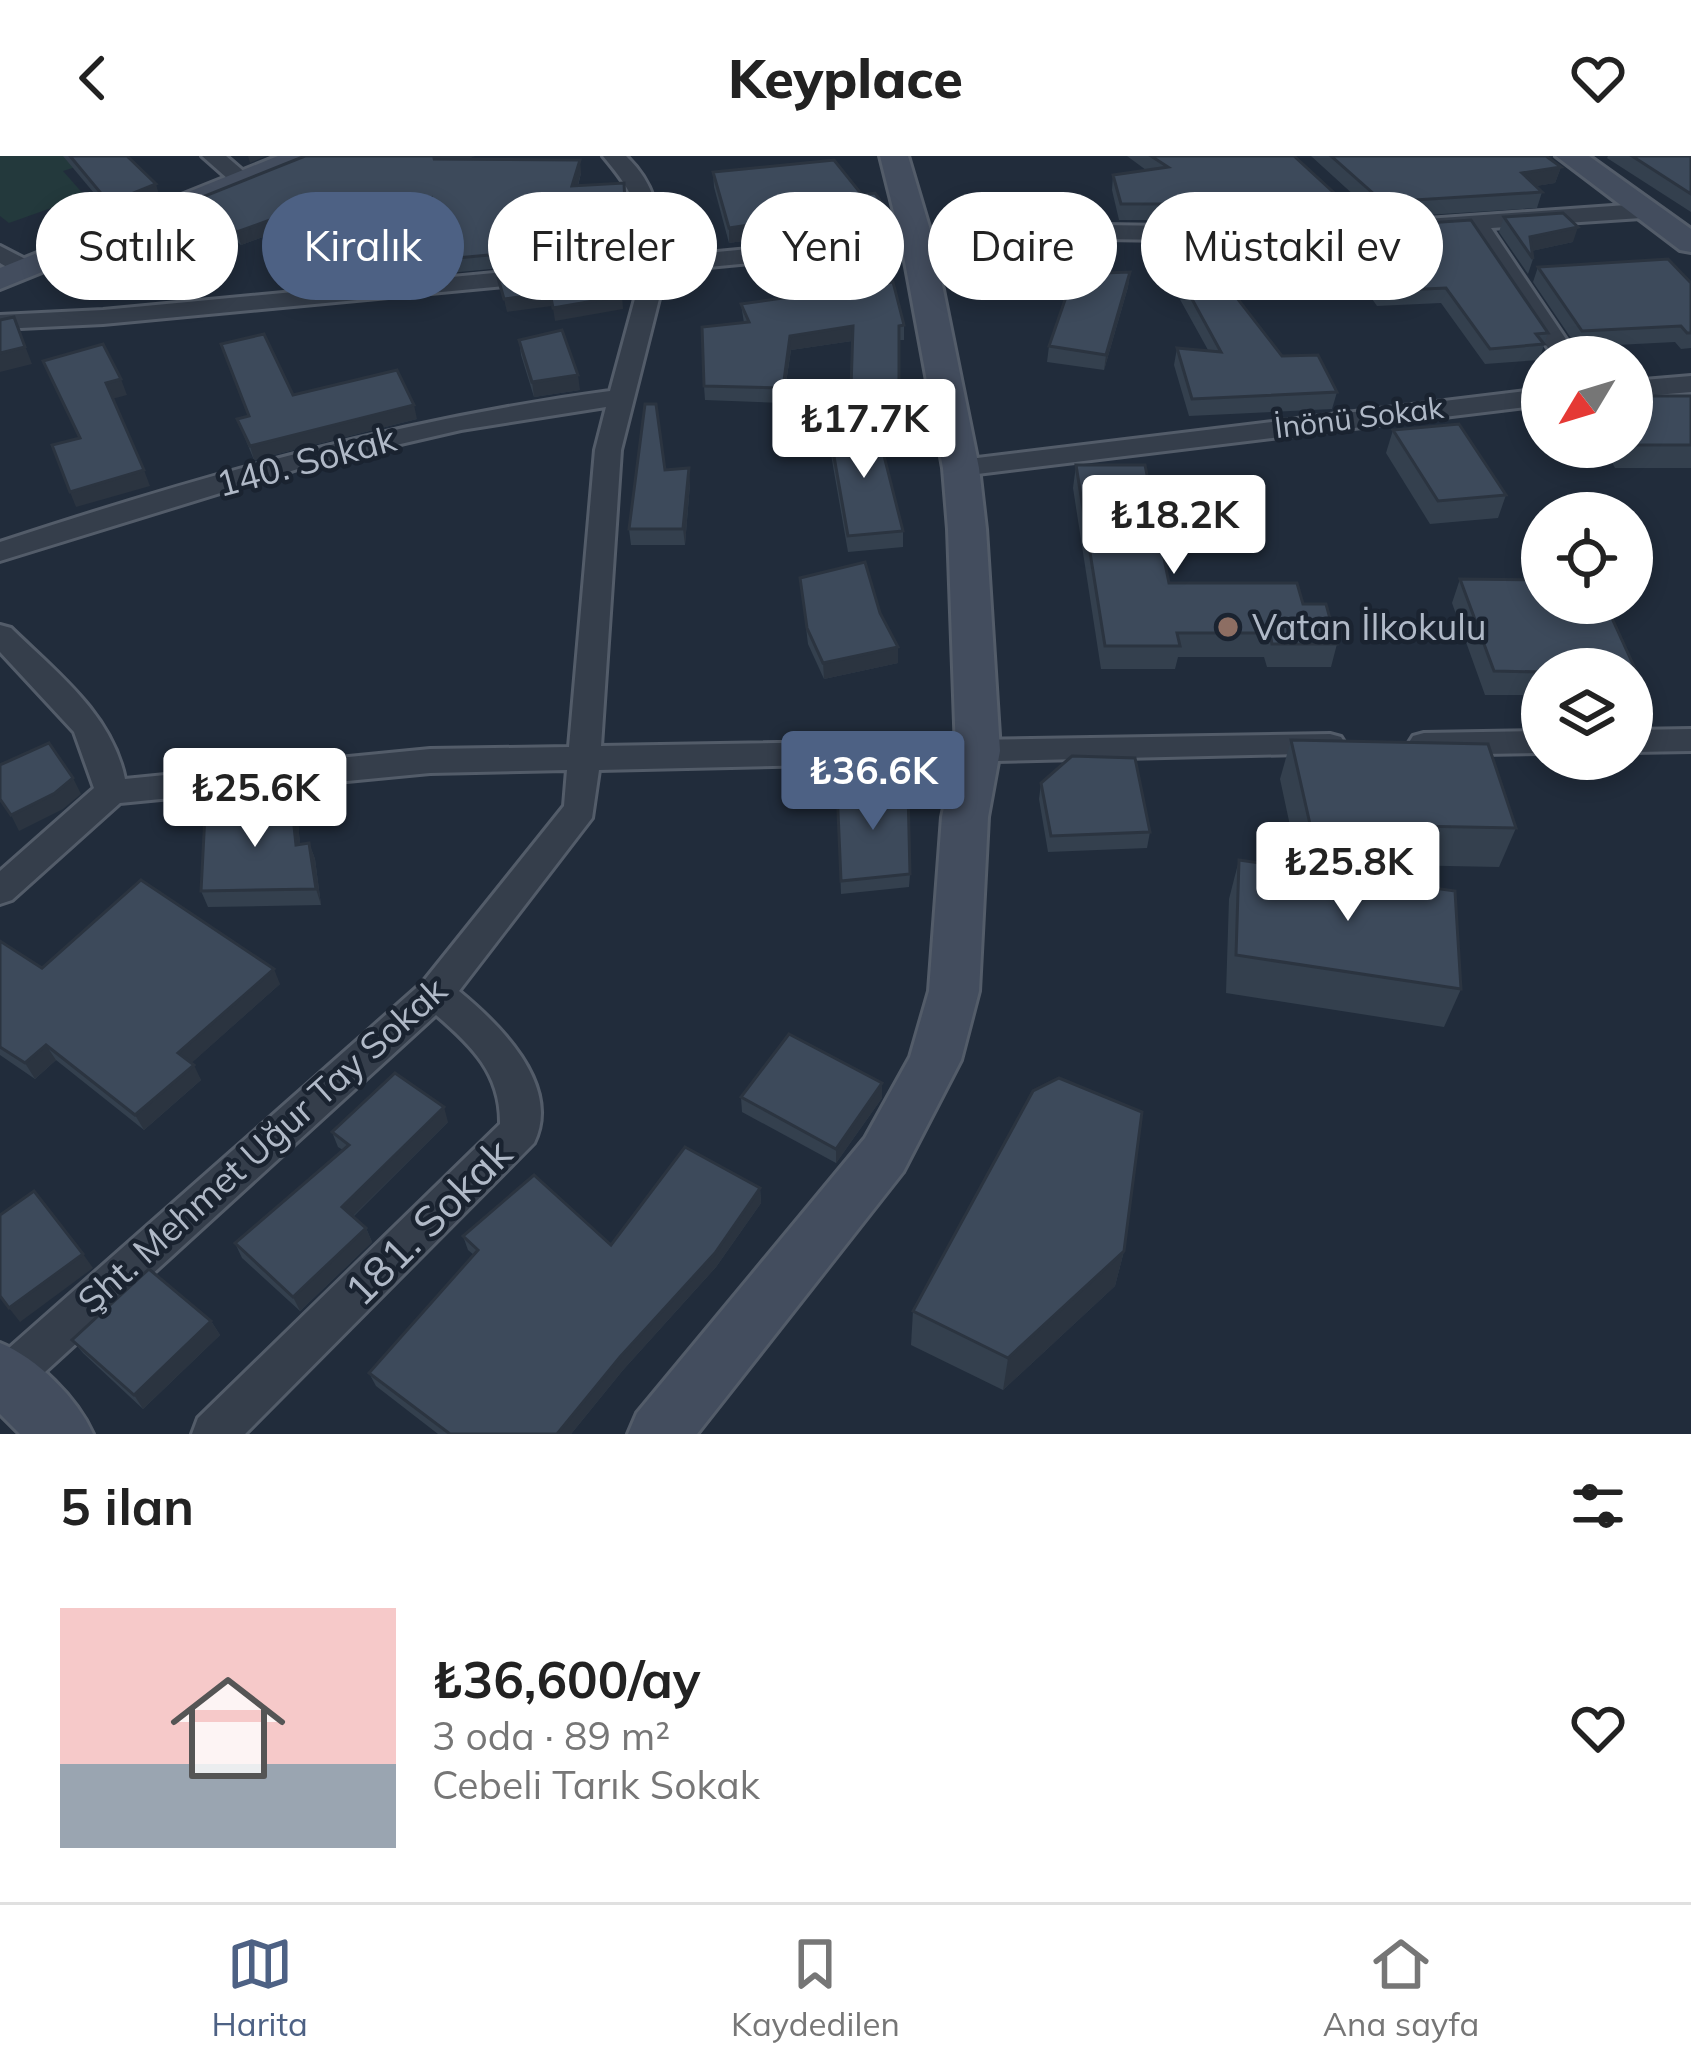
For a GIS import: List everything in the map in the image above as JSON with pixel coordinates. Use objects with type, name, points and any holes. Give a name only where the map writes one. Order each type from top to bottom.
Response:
[{"type":"street","points":[[213,156],[244,181]]},
{"type":"street","points":[[8,266],[304,156]]},
{"type":"street","name":"Şht. Mehmet Uğur Tay Sokak","points":[[614,156],[643,192]]},
{"type":"street","points":[[659,1434],[884,1155],[935,1060],[954,991],[965,817],[979,751],[961,468],[917,240],[894,156]]},
{"type":"street","points":[[1570,156],[1691,243]]},
{"type":"street","points":[[1443,224],[1641,211]]},
{"type":"street","points":[[1475,221],[1553,336]]},
{"type":"street","points":[[717,261],[917,240],[1141,233]]},
{"type":"street","points":[[0,322],[104,317],[488,279]]},
{"type":"street","name":"Şht. Mehmet Uğur Tay Sokak","points":[[4,1375],[436,993],[580,809],[608,450],[618,398],[650,300]]},
{"type":"street","points":[[1653,387],[1691,384]]},
{"type":"street","name":"140. Sokak","points":[[0,552],[144,503],[400,436],[531,407],[618,398]]},
{"type":"street","name":"İnönü Sokak","points":[[961,468],[1521,400]]},
{"type":"street","points":[[0,635],[84,719],[104,752],[111,792]]},
{"type":"street","points":[[1653,741],[1691,740]]},
{"type":"street","points":[[1401,744],[1521,742]]},
{"type":"street","points":[[0,891],[111,792],[430,761],[1354,745]]},
{"type":"street","name":"181. Sokak","points":[[214,1434],[520,1131],[523,1097],[488,1036],[436,993]]},
{"type":"street","points":[[4,1375],[62,1434]]},
{"type":"green space","points":[[0,156],[110,156],[63,171],[81,192],[36,192],[36,213],[9,223],[0,216]]},
{"type":"building","points":[[70,156],[127,156],[156,184],[136,192],[100,192]]},
{"type":"building","points":[[305,156],[440,156],[433,159],[580,160],[572,186],[624,183],[624,192],[488,192],[488,255],[464,257],[464,192],[262,192],[262,223],[238,232],[238,192],[215,192]]},
{"type":"building","points":[[1151,156],[1294,156],[1333,192],[1141,192],[1141,204],[1121,204],[1113,175],[1168,167]]},
{"type":"building","points":[[1331,156],[1546,156],[1561,167],[1522,173],[1542,192],[1443,198],[1443,192],[1372,192]]},
{"type":"building","points":[[1632,156],[1691,156],[1691,194]]},
{"type":"building","points":[[834,160],[860,192],[741,192],[741,226],[729,228],[713,172]]},
{"type":"building","points":[[1563,213],[1578,227],[1530,237],[1533,259],[1504,217]]},
{"type":"building","points":[[1471,220],[1548,333],[1521,336],[1521,346],[1490,349],[1443,288],[1443,222]]},
{"type":"building","points":[[1668,259],[1691,283],[1691,333],[1681,326],[1582,331],[1538,267]]},
{"type":"building","points":[[1117,272],[1130,272],[1106,355],[1049,346],[1065,300],[1117,300]]},
{"type":"building","points":[[551,300],[599,300],[553,308]]},
{"type":"building","points":[[898,300],[904,325],[899,326],[899,388],[851,388],[853,326],[790,336],[783,388],[704,386],[702,327],[749,322],[741,304]]},
{"type":"building","points":[[1193,300],[1239,300],[1282,356],[1318,355],[1337,392],[1192,399],[1177,348],[1221,352]]},
{"type":"building","points":[[14,317],[25,347],[0,353],[0,320]]},
{"type":"building","points":[[562,330],[578,375],[532,382],[519,340]]},
{"type":"building","points":[[264,334],[293,395],[397,370],[414,405],[250,446],[237,419],[249,416],[221,344]]},
{"type":"building","points":[[103,344],[121,379],[106,383],[144,470],[70,492],[52,445],[80,438],[43,361]]},
{"type":"building","points":[[1653,396],[1691,396],[1691,445],[1653,445]]},
{"type":"building","points":[[645,404],[656,404],[665,470],[689,468],[683,529],[629,529]]},
{"type":"building","points":[[876,424],[903,531],[848,536],[829,428]]},
{"type":"building","points":[[1459,424],[1506,495],[1438,501],[1393,430]]},
{"type":"building","points":[[1076,465],[1145,465],[1169,583],[1297,583],[1303,604],[1326,604],[1337,644],[1272,644],[1270,633],[1177,633],[1180,646],[1105,646]]},
{"type":"building","points":[[865,562],[880,613],[898,647],[823,663],[807,628],[800,578]]},
{"type":"building","points":[[1460,579],[1521,580],[1521,624],[1615,624],[1626,648],[1521,648],[1521,672],[1494,671]]},
{"type":"building","points":[[1291,740],[1488,744],[1516,828],[1310,824]]},
{"type":"building","points":[[49,743],[73,778],[55,793],[11,815],[0,799],[0,765]]},
{"type":"building","points":[[1072,756],[1135,758],[1150,832],[1051,836],[1041,783]]},
{"type":"building","points":[[837,789],[908,790],[910,874],[841,881]]},
{"type":"building","points":[[291,797],[296,845],[309,843],[316,889],[201,891],[205,814]]},
{"type":"building","points":[[1239,860],[1455,891],[1461,989],[1236,955]]},
{"type":"building","points":[[141,880],[274,969],[178,1053],[194,1065],[135,1115],[46,1045],[25,1063],[0,1047],[0,941],[42,968]]},
{"type":"building","points":[[789,1034],[882,1083],[836,1149],[741,1097]]},
{"type":"building","points":[[395,1073],[444,1107],[342,1207],[366,1228],[293,1297],[235,1243],[349,1145],[332,1132]]},
{"type":"building","points":[[1059,1078],[1142,1112],[1124,1251],[1008,1358],[913,1311],[1033,1091]]},
{"type":"building","points":[[685,1147],[760,1188],[715,1253],[557,1434],[450,1434],[369,1373],[478,1250],[463,1236],[534,1175],[611,1245]]},
{"type":"building","points":[[34,1191],[83,1254],[9,1308],[0,1296],[0,1215]]},
{"type":"building","points":[[149,1269],[211,1321],[134,1395],[72,1340]]},
{"type":"place","name":"Vatan İlkokulu","points":[[1228,627]]}]
